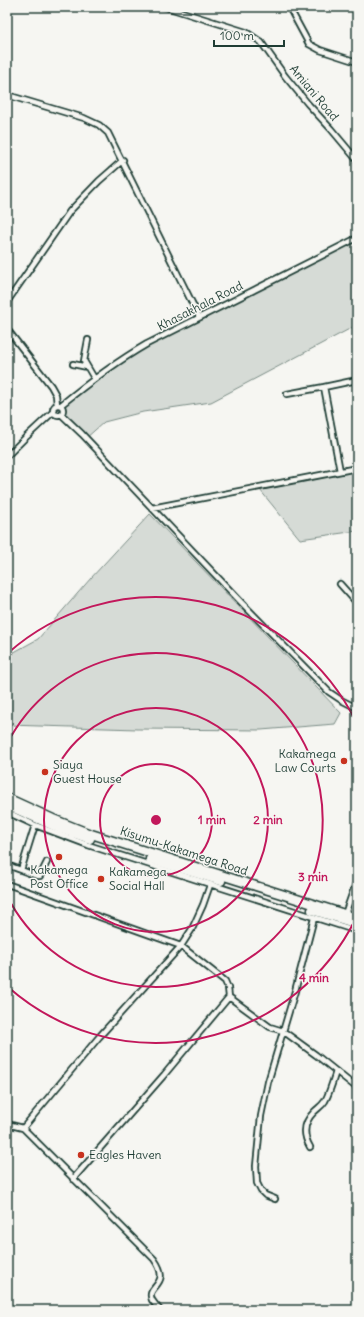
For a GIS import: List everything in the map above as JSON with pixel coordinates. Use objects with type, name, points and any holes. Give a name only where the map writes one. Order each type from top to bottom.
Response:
[{"type":"highway","name":"Kisumu-Kakamega Road","points":[[7,798],[41,814],[88,833],[357,918]]},
{"type":"highway","name":"Kisumu-Kakamega Road","points":[[7,805],[61,829],[357,924]]},
{"type":"street","name":"Amiani Road","points":[[166,7],[246,32],[261,42],[285,76],[357,160]]},
{"type":"street","points":[[288,7],[308,44],[320,50],[357,62]]},
{"type":"street","points":[[7,95],[84,118],[99,125],[108,133],[123,160],[199,317]]},
{"type":"street","points":[[7,302],[70,210],[123,160]]},
{"type":"street","name":"Khasakhala Road","points":[[59,405],[94,378],[141,347],[357,238]]},
{"type":"street","points":[[7,329],[51,386],[59,405],[63,409],[61,414]]},
{"type":"street","points":[[88,340],[84,361],[94,378]]},
{"type":"street","points":[[73,364],[87,367]]},
{"type":"street","points":[[287,394],[357,380]]},
{"type":"street","points":[[324,387],[340,471]]},
{"type":"street","points":[[7,456],[54,411],[54,408],[59,405]]},
{"type":"street","points":[[54,411],[57,414],[61,414],[82,434],[241,602],[329,692],[357,708]]},
{"type":"street","points":[[152,508],[357,468]]},
{"type":"street","points":[[340,584],[357,603]]},
{"type":"street","points":[[7,812],[35,825],[88,845],[357,931]]},
{"type":"street","points":[[21,870],[35,825]]},
{"type":"street","points":[[7,865],[40,876],[46,862]]},
{"type":"street","points":[[168,864],[177,874]]},
{"type":"street","points":[[357,880],[345,914],[357,915]]},
{"type":"street","points":[[7,884],[181,946],[225,981],[228,988],[229,997],[164,1075],[73,1179]]},
{"type":"street","points":[[23,1128],[99,1037],[181,946],[195,923],[210,885]]},
{"type":"street","points":[[275,1199],[265,1195],[257,1183],[256,1166],[261,1116],[268,1082],[314,918]]},
{"type":"street","points":[[229,997],[270,1027],[283,1031],[357,1088]]},
{"type":"street","points":[[310,1147],[305,1139],[305,1129],[309,1118],[322,1106],[326,1100],[336,1071]]},
{"type":"street","points":[[7,1124],[23,1128],[159,1266],[162,1278],[152,1291],[151,1295],[152,1301],[160,1310]]},
{"type":"shaded area","points":[[357,240],[357,325],[211,402],[143,412],[104,422],[85,439],[58,409],[99,377],[123,361],[201,318]]},
{"type":"shaded area","points":[[357,471],[357,531],[300,539],[260,490]]},
{"type":"shaded area","points":[[150,514],[341,713],[335,724],[261,730],[137,729],[7,725],[7,656],[38,639],[91,578]]},
{"type":"place","name":"Kakamega Law Courts","points":[[344,761]]},
{"type":"place","name":"Siaya Guest House","points":[[45,772]]},
{"type":"place","name":"Kakamega Post Office","points":[[59,857]]},
{"type":"place","name":"Kakamega Social Hall","points":[[101,879]]},
{"type":"place","name":"Eagles Haven","points":[[81,1155]]}]
